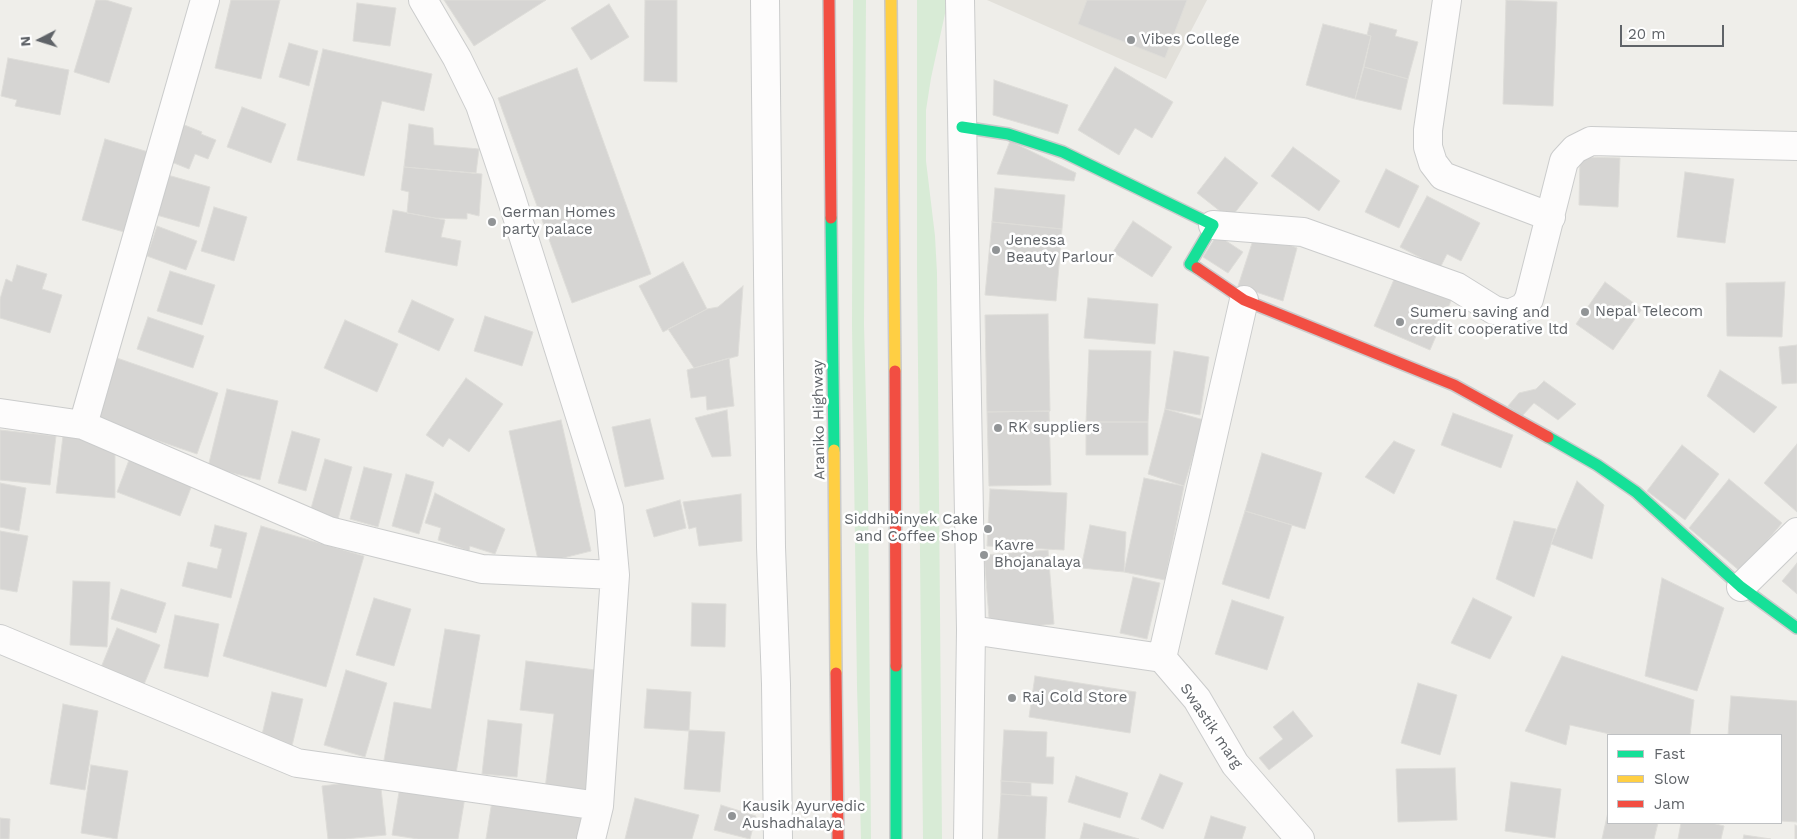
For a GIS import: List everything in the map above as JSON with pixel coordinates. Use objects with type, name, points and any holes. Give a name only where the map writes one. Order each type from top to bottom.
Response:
[{"type":"main road","name":"Araniko Highway","points":[[829,0],[838,839]]},
{"type":"main road","points":[[891,0],[896,482],[896,839]]},
{"type":"main road","points":[[962,127],[1008,134],[1063,152],[1213,225],[1190,264],[1244,300],[1454,386],[1597,465],[1636,492],[1741,587],[1797,628]]},
{"type":"street","points":[[83,424],[205,0]]},
{"type":"street","points":[[422,0],[457,58],[480,105],[609,508],[615,575],[599,806],[591,839]]},
{"type":"street","points":[[766,0],[771,548],[776,693],[778,839]]},
{"type":"street","points":[[960,0],[971,630],[968,839]]},
{"type":"street","points":[[1447,0],[1428,130],[1428,147],[1433,163],[1443,176],[1551,217]]},
{"type":"street","points":[[1213,225],[1303,232],[1456,287],[1494,310],[1509,314],[1524,307],[1529,299],[1564,161],[1575,149],[1591,141],[1797,146]]},
{"type":"street","points":[[971,630],[1162,658],[1244,300]]},
{"type":"street","points":[[0,413],[83,424],[329,531],[482,569],[615,575]]},
{"type":"street","points":[[1741,587],[1797,532]]},
{"type":"street","points":[[0,639],[297,763],[599,806]]},
{"type":"street","name":"Swastik marg","points":[[1162,658],[1197,699],[1235,764],[1300,839]]},
{"type":"shaded area","name":"Vibes College","points":[[987,0],[1207,0],[1166,79]]},
{"type":"green space","points":[[853,0],[866,0],[864,324],[868,483],[871,839],[861,839],[857,686],[852,325]]},
{"type":"green space","points":[[917,0],[948,0],[926,110],[926,161],[935,236],[937,273],[942,839],[923,839],[917,270]]},
{"type":"building","points":[[96,0],[106,0],[132,8],[109,83],[74,72]]},
{"type":"building","points":[[231,0],[280,0],[261,79],[215,68]]},
{"type":"building","points":[[444,0],[546,0],[474,46]]},
{"type":"building","points":[[645,0],[677,0],[677,82],[644,81]]},
{"type":"building","points":[[1087,0],[1187,0],[1165,58],[1078,24]]},
{"type":"building","points":[[1506,0],[1557,2],[1553,106],[1503,104]]},
{"type":"building","points":[[357,3],[396,8],[390,46],[353,41]]},
{"type":"building","points":[[609,4],[629,37],[591,60],[571,28]]},
{"type":"building","points":[[1370,23],[1397,30],[1395,36],[1418,42],[1408,79],[1364,67],[1371,36],[1367,35]]},
{"type":"building","points":[[1323,24],[1371,36],[1355,99],[1306,85]]},
{"type":"building","points":[[289,43],[318,51],[309,86],[279,77]]},
{"type":"building","points":[[323,49],[432,74],[424,111],[382,101],[364,176],[297,160]]},
{"type":"building","points":[[8,58],[69,70],[60,115],[15,106],[17,100],[1,96]]},
{"type":"building","points":[[1115,67],[1173,102],[1152,138],[1135,128],[1119,155],[1078,130]]},
{"type":"building","points":[[1364,67],[1408,79],[1401,110],[1355,99]]},
{"type":"building","points":[[577,68],[651,274],[572,303],[498,98]]},
{"type":"building","points":[[994,80],[1068,105],[1058,134],[993,115]]},
{"type":"building","points":[[242,107],[286,124],[271,163],[227,147]]},
{"type":"building","points":[[182,124],[216,140],[208,159],[195,154],[189,169],[169,161]]},
{"type":"building","points":[[409,124],[433,128],[434,145],[479,149],[476,173],[404,167]]},
{"type":"building","points":[[105,139],[155,154],[131,234],[82,220]]},
{"type":"building","points":[[1010,141],[1076,173],[1074,181],[997,174]]},
{"type":"building","points":[[1293,147],[1340,181],[1319,211],[1271,176]]},
{"type":"building","points":[[1225,157],[1258,183],[1230,219],[1197,193]]},
{"type":"building","points":[[1580,157],[1620,158],[1618,207],[1579,205]]},
{"type":"building","points":[[404,167],[482,174],[479,216],[467,213],[467,219],[435,218],[407,213],[409,192],[401,190]]},
{"type":"building","points":[[1386,169],[1419,186],[1399,228],[1365,212]]},
{"type":"building","points":[[1685,172],[1734,179],[1725,243],[1677,237]]},
{"type":"building","points":[[164,174],[210,187],[199,227],[153,214]]},
{"type":"building","points":[[995,188],[1065,195],[1062,229],[992,222]]},
{"type":"building","points":[[1427,196],[1480,223],[1461,261],[1447,254],[1440,268],[1400,247]]},
{"type":"building","points":[[214,207],[247,217],[234,261],[201,251]]},
{"type":"building","points":[[393,210],[445,220],[441,237],[461,241],[457,266],[385,252]]},
{"type":"building","points":[[1133,221],[1172,247],[1152,277],[1113,252]]},
{"type":"building","points":[[992,222],[1062,229],[1056,301],[985,295]]},
{"type":"building","points":[[157,226],[197,241],[186,270],[147,256]]},
{"type":"building","points":[[1256,231],[1297,248],[1283,301],[1238,286]]},
{"type":"building","points":[[1217,235],[1243,252],[1228,273],[1203,257]]},
{"type":"building","points":[[683,262],[707,309],[663,332],[639,286]]},
{"type":"building","points":[[17,265],[47,274],[42,289],[62,295],[50,333],[0,318],[0,299],[6,279],[12,282]]},
{"type":"building","points":[[1399,268],[1454,294],[1430,350],[1374,326]]},
{"type":"building","points":[[170,271],[215,285],[202,325],[157,311]]},
{"type":"building","points":[[1605,282],[1642,309],[1613,350],[1576,324]]},
{"type":"building","points":[[1785,282],[1782,337],[1727,336],[1726,283]]},
{"type":"building","points":[[743,286],[738,356],[694,368],[668,329],[707,309],[718,307]]},
{"type":"building","points":[[1088,298],[1158,304],[1155,344],[1084,338]]},
{"type":"building","points":[[412,300],[454,319],[439,351],[398,332]]},
{"type":"building","points":[[1048,314],[1050,411],[987,412],[985,315]]},
{"type":"building","points":[[485,316],[533,332],[522,366],[474,351]]},
{"type":"building","points":[[148,317],[204,336],[193,368],[137,349]]},
{"type":"building","points":[[345,320],[398,344],[377,392],[324,368]]},
{"type":"building","points":[[1797,345],[1797,383],[1782,384],[1779,347]]},
{"type":"building","points":[[1089,350],[1151,351],[1148,422],[1086,422]]},
{"type":"building","points":[[1174,351],[1209,357],[1200,415],[1165,409]]},
{"type":"building","points":[[114,357],[218,393],[197,454],[94,419]]},
{"type":"building","points":[[729,358],[734,406],[707,410],[706,396],[691,398],[687,370]]},
{"type":"building","points":[[1720,370],[1777,407],[1754,433],[1707,396]]},
{"type":"building","points":[[466,378],[503,404],[469,452],[449,438],[443,447],[426,435]]},
{"type":"building","points":[[1544,381],[1576,404],[1558,420],[1534,403],[1522,416],[1508,406],[1519,393],[1536,389]]},
{"type":"building","points":[[227,389],[278,401],[260,480],[208,467]]},
{"type":"building","points":[[1165,409],[1204,420],[1184,486],[1148,474]]},
{"type":"building","points":[[727,410],[731,456],[712,457],[695,418]]},
{"type":"building","points":[[1049,411],[1051,485],[989,486],[987,412]]},
{"type":"building","points":[[1453,413],[1513,435],[1501,468],[1441,445]]},
{"type":"building","points":[[650,419],[664,479],[625,487],[612,427]]},
{"type":"building","points":[[561,420],[591,551],[539,564],[509,431]]},
{"type":"building","points":[[1086,422],[1148,422],[1148,455],[1086,455]]},
{"type":"building","points":[[0,430],[56,436],[50,485],[0,480]]},
{"type":"building","points":[[292,431],[320,439],[306,491],[278,483]]},
{"type":"building","points":[[63,436],[115,442],[115,498],[56,493]]},
{"type":"building","points":[[1394,441],[1415,450],[1394,494],[1365,477]]},
{"type":"building","points":[[1797,444],[1797,512],[1764,483]]},
{"type":"building","points":[[1682,445],[1719,474],[1685,520],[1647,491]]},
{"type":"building","points":[[1262,453],[1322,473],[1305,529],[1245,511]]},
{"type":"building","points":[[325,459],[352,467],[338,519],[310,512]]},
{"type":"building","points":[[129,460],[192,485],[180,516],[117,492]]},
{"type":"building","points":[[364,467],[392,474],[378,527],[350,519]]},
{"type":"building","points":[[406,474],[434,482],[419,534],[392,526]]},
{"type":"building","points":[[1144,478],[1184,486],[1165,580],[1124,572]]},
{"type":"building","points":[[1729,479],[1782,523],[1741,572],[1689,528]]},
{"type":"building","points":[[1577,481],[1604,505],[1592,559],[1551,544]]},
{"type":"building","points":[[0,483],[26,488],[19,531],[0,527]]},
{"type":"building","points":[[990,489],[1067,493],[1064,550],[987,546]]},
{"type":"building","points":[[435,493],[505,529],[495,554],[470,546],[469,551],[438,540],[441,528],[425,523]]},
{"type":"building","points":[[741,494],[742,541],[699,546],[696,527],[689,529],[683,502]]},
{"type":"building","points":[[680,500],[686,528],[654,537],[646,510]]},
{"type":"building","points":[[1245,511],[1292,525],[1269,599],[1222,584]]},
{"type":"building","points":[[1514,521],[1556,529],[1534,597],[1496,579]]},
{"type":"building","points":[[215,525],[247,533],[231,598],[182,586],[188,562],[217,569],[222,549],[210,546]]},
{"type":"building","points":[[1090,525],[1126,532],[1124,572],[1081,568]]},
{"type":"building","points":[[261,526],[364,556],[326,687],[223,656]]},
{"type":"building","points":[[0,531],[28,536],[17,592],[0,589]]},
{"type":"building","points":[[1048,550],[1054,624],[990,630],[984,555]]},
{"type":"building","points":[[1797,563],[1797,594],[1782,581]]},
{"type":"building","points":[[1133,577],[1160,583],[1147,639],[1120,633]]},
{"type":"building","points":[[1662,578],[1724,608],[1697,691],[1645,676]]},
{"type":"building","points":[[73,581],[110,582],[107,647],[70,645]]},
{"type":"building","points":[[121,589],[166,603],[156,633],[111,619]]},
{"type":"building","points":[[374,598],[411,609],[394,666],[356,655]]},
{"type":"building","points":[[1473,598],[1512,617],[1490,659],[1451,643]]},
{"type":"building","points":[[1232,600],[1284,617],[1267,670],[1215,654]]},
{"type":"building","points":[[692,603],[726,604],[725,647],[691,646]]},
{"type":"building","points":[[175,615],[219,624],[208,677],[164,668]]},
{"type":"building","points":[[117,628],[160,645],[143,687],[100,670]]},
{"type":"building","points":[[445,629],[480,635],[455,779],[383,766],[394,702],[431,709]]},
{"type":"building","points":[[1562,656],[1694,700],[1690,734],[1610,734],[1570,725],[1566,745],[1525,731]]},
{"type":"building","points":[[526,661],[603,671],[588,794],[545,789],[554,714],[520,710]]},
{"type":"building","points":[[346,670],[387,683],[365,757],[324,745]]},
{"type":"building","points":[[1035,676],[1136,692],[1130,733],[1029,717]]},
{"type":"building","points":[[1418,683],[1457,695],[1440,755],[1401,743]]},
{"type":"building","points":[[647,689],[691,692],[689,731],[644,728]]},
{"type":"building","points":[[272,692],[303,699],[292,746],[261,739]]},
{"type":"building","points":[[1731,696],[1797,701],[1797,822],[1782,821],[1782,734],[1728,734]]},
{"type":"building","points":[[63,704],[98,711],[85,790],[50,784]]},
{"type":"building","points":[[1293,711],[1313,736],[1269,770],[1259,758],[1283,739],[1273,727]]},
{"type":"building","points":[[488,720],[522,724],[517,777],[482,774]]},
{"type":"building","points":[[689,730],[725,732],[720,792],[684,789]]},
{"type":"building","points":[[1004,730],[1047,732],[1046,757],[1054,757],[1053,784],[1001,781]]},
{"type":"building","points":[[91,765],[128,771],[117,839],[81,833]]},
{"type":"building","points":[[1455,768],[1457,820],[1398,822],[1396,769]]},
{"type":"building","points":[[1160,774],[1183,783],[1163,829],[1141,819]]},
{"type":"building","points":[[1076,776],[1128,793],[1120,818],[1068,802]]},
{"type":"building","points":[[380,779],[386,835],[328,839],[322,786]]},
{"type":"building","points":[[1001,781],[1031,783],[1031,796],[1001,794]]},
{"type":"building","points":[[1511,782],[1561,789],[1555,838],[1505,831]]},
{"type":"building","points":[[400,786],[465,797],[458,839],[418,839],[392,835]]},
{"type":"building","points":[[1001,794],[1047,797],[1045,839],[998,839]]},
{"type":"building","points":[[635,798],[699,815],[692,839],[625,839]]},
{"type":"building","points":[[492,801],[584,815],[580,839],[486,839]]},
{"type":"building","points":[[721,805],[756,816],[750,839],[714,830]]},
{"type":"building","points":[[1211,816],[1246,827],[1242,839],[1204,839]]},
{"type":"building","points":[[1607,816],[1607,824],[1658,824],[1654,839],[1602,839]]},
{"type":"building","points":[[0,818],[10,819],[9,839],[0,839]]},
{"type":"building","points":[[1084,823],[1139,839],[1080,839]]},
{"type":"building","points":[[1681,824],[1716,824],[1724,826],[1721,839],[1678,839]]},
{"type":"building","points":[[1795,825],[1797,826],[1797,839],[1795,839]]},
{"type":"building","points":[[1744,835],[1771,839],[1743,839]]},
{"type":"traffic: fast","points":[[962,127],[1008,134],[1063,152],[1213,225],[1190,264],[1197,268]]},
{"type":"traffic: fast","points":[[831,218],[834,450]]},
{"type":"traffic: fast","points":[[1548,437],[1597,465],[1636,492],[1741,587],[1797,628]]},
{"type":"traffic: fast","points":[[896,666],[896,839]]},
{"type":"traffic: slow","points":[[891,0],[895,371]]},
{"type":"traffic: slow","points":[[834,450],[836,673]]},
{"type":"traffic: jam","points":[[829,0],[831,218]]},
{"type":"traffic: jam","points":[[1197,268],[1244,300],[1454,385],[1548,437]]},
{"type":"traffic: jam","points":[[895,371],[896,666]]},
{"type":"traffic: jam","points":[[836,673],[838,839]]},
{"type":"place","name":"Vibes College","points":[[1131,40]]},
{"type":"place","name":"German Homes party palace","points":[[492,222]]},
{"type":"place","name":"Jenessa Beauty Parlour","points":[[996,250]]},
{"type":"place","name":"Nepal Telecom","points":[[1585,312]]},
{"type":"place","name":"Sumeru saving and credit cooperative ltd","points":[[1400,322]]},
{"type":"place","name":"RK suppliers","points":[[998,428]]},
{"type":"place","name":"Siddhibinyek Cake and Coffee Shop","points":[[988,529]]},
{"type":"place","name":"Kavre Bhojanalaya","points":[[984,555]]},
{"type":"place","name":"Raj Cold Store","points":[[1012,698]]},
{"type":"place","name":"Kausik Ayurvedic Aushadhalaya","points":[[732,816]]}]
